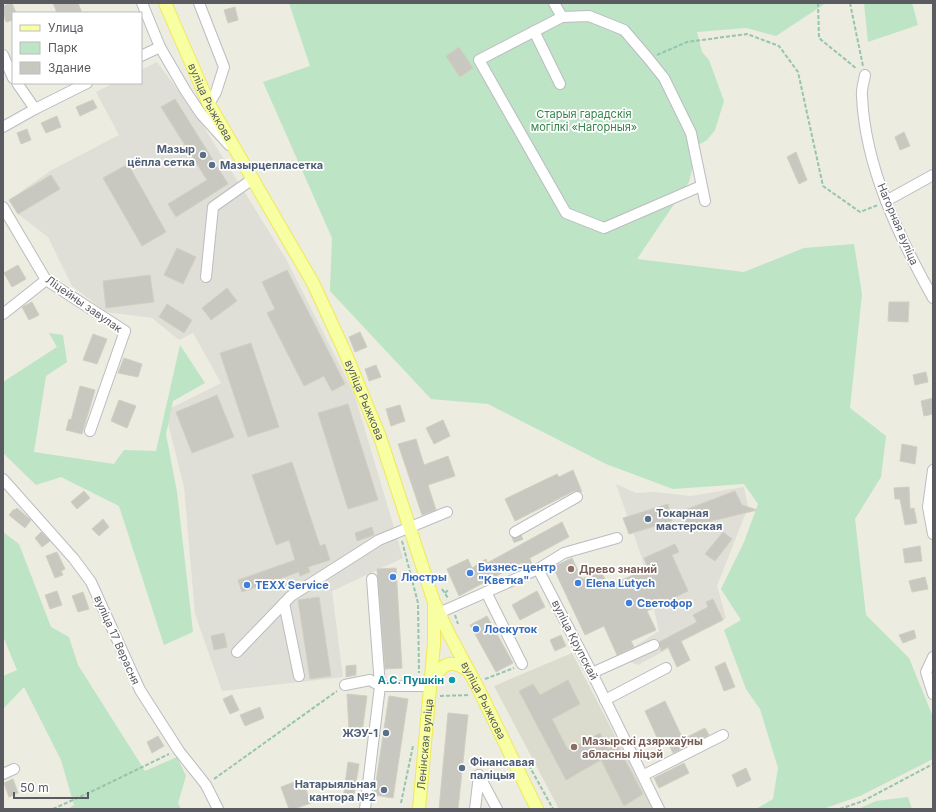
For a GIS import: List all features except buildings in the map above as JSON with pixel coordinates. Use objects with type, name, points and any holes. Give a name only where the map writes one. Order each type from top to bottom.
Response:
[{"type":"main road","name":"вуліца Рыжкова","points":[[165,3],[209,104],[313,283],[341,344],[380,437],[404,529],[437,608],[469,672],[481,685],[537,809]]},
{"type":"main road","name":"Ленінская вуліца","points":[[419,809],[428,687],[437,608]]},
{"type":"main road","points":[[428,687],[443,665],[452,663],[459,665],[469,672]]},
{"type":"street","points":[[142,3],[160,47],[185,90],[201,114],[238,156]]},
{"type":"street","points":[[199,3],[224,67],[216,92],[209,104]]},
{"type":"street","points":[[554,3],[562,17]]},
{"type":"street","points":[[701,186],[604,228],[566,213],[479,60],[562,17],[589,16],[624,30],[664,78],[691,133],[705,201]]},
{"type":"street","points":[[534,31],[560,84]]},
{"type":"street","points":[[142,56],[160,47]]},
{"type":"street","points":[[3,55],[11,79]]},
{"type":"street","name":"Нагорная вуліца","points":[[865,75],[862,95],[867,141],[886,201],[911,258],[933,298]]},
{"type":"street","points":[[15,84],[35,109]]},
{"type":"street","points":[[3,127],[85,84]]},
{"type":"street","points":[[886,201],[933,175]]},
{"type":"street","points":[[206,277],[214,207],[247,183],[253,181]]},
{"type":"street","name":"Ліцейны завулак","points":[[3,207],[46,280],[126,331],[90,431]]},
{"type":"street","points":[[3,314],[46,280]]},
{"type":"street","points":[[933,470],[928,507],[933,534]]},
{"type":"street","name":"вуліца 17 Верасня","points":[[3,479],[74,559],[91,582],[140,690],[179,751],[206,785],[218,809]]},
{"type":"street","points":[[515,532],[577,497]]},
{"type":"street","points":[[237,652],[291,596],[379,540],[447,512]]},
{"type":"street","points":[[437,608],[486,592],[538,569],[564,553],[617,538]]},
{"type":"street","name":"вуліца Крупскай","points":[[538,569],[644,775],[659,809]]},
{"type":"street","points":[[365,809],[380,686],[372,579]]},
{"type":"street","points":[[486,592],[522,664]]},
{"type":"street","points":[[284,603],[299,676]]},
{"type":"street","points":[[592,673],[654,645]]},
{"type":"street","points":[[933,657],[926,672],[933,694]]},
{"type":"street","points":[[605,700],[666,668]]},
{"type":"street","points":[[345,685],[370,680],[380,686],[428,687]]},
{"type":"street","points":[[644,775],[723,735]]},
{"type":"street","points":[[3,774],[14,769]]},
{"type":"street","points":[[475,809],[479,775],[497,809]]},
{"type":"path","points":[[818,3],[819,38],[865,75]]},
{"type":"path","points":[[850,3],[865,75]]},
{"type":"path","points":[[648,58],[686,42],[747,34],[779,46],[798,72],[823,186],[860,212],[886,201]]},
{"type":"path","points":[[404,529],[418,603],[428,687],[469,695],[481,685],[522,664]]},
{"type":"path","points":[[206,785],[345,685]]},
{"type":"path","points":[[401,803],[413,745]]},
{"type":"path","points":[[53,809],[179,751]]},
{"type":"path","points":[[840,809],[863,801],[933,764]]},
{"type":"shaded area","points":[[157,62],[197,116],[286,259],[354,393],[403,558],[332,591],[343,677],[222,691],[195,614],[184,487],[165,411],[221,383],[193,333],[179,340],[152,318],[106,312],[72,286],[48,237],[18,214],[9,200],[50,171],[119,135],[96,92],[112,84],[142,84],[142,70]]},
{"type":"shaded area","points":[[616,484],[636,493],[654,492],[691,496],[744,487],[748,507],[717,586],[726,618],[638,665],[618,657],[659,631],[642,558]]},
{"type":"shaded area","name":"Мазырскі дзяржаўны абласны ліцэй","points":[[572,653],[653,809],[559,809],[494,686]]},
{"type":"green space","name":"Старыя гарадскія могілкі «Нагорныя»","points":[[289,3],[826,3],[776,36],[746,28],[697,32],[702,52],[709,60],[724,101],[715,130],[707,140],[698,145],[689,182],[637,259],[744,272],[804,248],[854,244],[862,294],[850,408],[886,436],[881,477],[855,519],[866,615],[909,658],[933,717],[933,759],[860,796],[823,809],[756,809],[773,799],[778,768],[760,709],[746,689],[724,630],[741,620],[721,589],[744,542],[758,504],[744,484],[673,489],[606,464],[488,404],[431,399],[330,291],[332,238],[263,82],[310,66]]},
{"type":"green space","points":[[864,3],[912,3],[918,25],[868,42]]},
{"type":"green space","points":[[49,333],[63,335],[67,362],[46,376],[34,452],[114,464],[124,450],[156,451],[180,345],[205,383],[173,401],[166,434],[177,492],[193,632],[164,645],[119,506],[61,477],[36,485],[3,453],[3,382],[57,347]]},
{"type":"green space","points":[[3,532],[19,544],[51,627],[69,637],[78,665],[145,771],[177,757],[186,776],[178,803],[181,809],[68,809],[74,805],[61,760],[24,687],[3,709],[3,676],[17,670],[3,636]]},
{"type":"green space","points":[[908,797],[912,809],[858,809],[876,801]]},
{"type":"tunnel","points":[[515,532],[530,572]]},
{"type":"place","name":"Мазыр цёпла сетка","points":[[203,155]]},
{"type":"place","name":"Мазырцепласетка","points":[[212,165]]},
{"type":"place","name":"Токарная мастерская","points":[[648,519]]},
{"type":"place","name":"Древо знаний","points":[[571,569]]},
{"type":"place","name":"Бизнес-центр \"Кветка\"","points":[[470,573]]},
{"type":"place","name":"Люстры","points":[[393,577]]},
{"type":"place","name":"Elena Lutych","points":[[578,583]]},
{"type":"place","name":"TEXX Service","points":[[247,585]]},
{"type":"place","name":"Светофор","points":[[629,603]]},
{"type":"place","name":"Лоскуток","points":[[476,629]]},
{"type":"place","name":"А.С. Пушкін","points":[[452,680]]},
{"type":"place","name":"ЖЭУ-1","points":[[386,733]]},
{"type":"place","name":"Мазырскі дзяржаўны абласны ліцэй","points":[[574,747]]},
{"type":"place","name":"Фінансавая паліцыя","points":[[462,768]]},
{"type":"place","name":"Натарыяльная кантора №2","points":[[384,790]]}]
